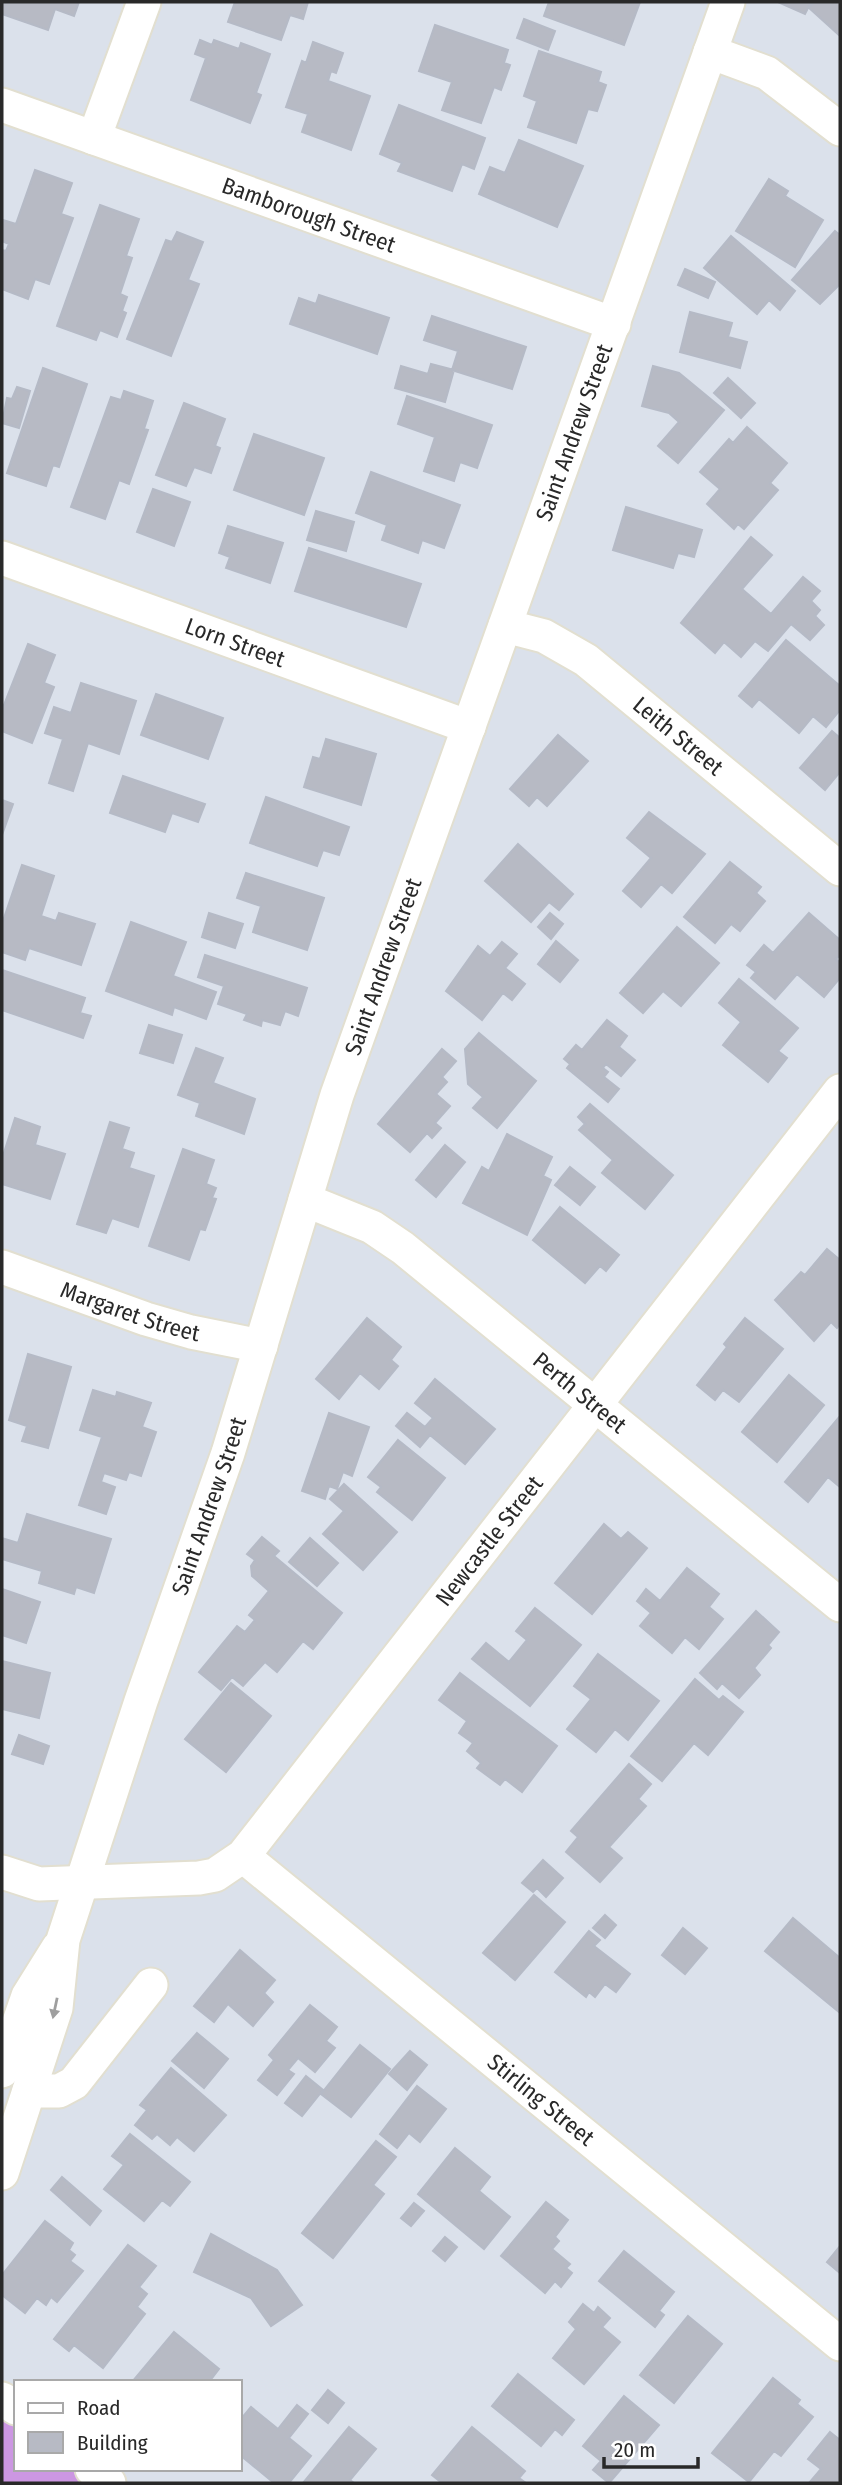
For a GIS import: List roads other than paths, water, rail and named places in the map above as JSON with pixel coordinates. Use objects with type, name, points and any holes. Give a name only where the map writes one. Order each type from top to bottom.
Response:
[{"type":"street","points":[[94,138],[144,2]]},
{"type":"street","name":"Saint Andrew Street","points":[[2,2173],[56,2008],[63,1940],[261,1346],[337,1095],[729,2]]},
{"type":"street","points":[[710,52],[767,73],[840,129]]},
{"type":"street","name":"Bamborough Street","points":[[2,105],[614,324]]},
{"type":"street","name":"Lorn Street","points":[[2,558],[469,727]]},
{"type":"street","name":"Leith Street","points":[[505,626],[544,636],[586,660],[840,869]]},
{"type":"street","name":"Newcastle Street","points":[[2,1872],[39,1884],[81,1885],[199,1878],[215,1875],[243,1856],[840,1091]]},
{"type":"street","name":"Perth Street","points":[[305,1200],[336,1210],[388,1236],[840,1605]]},
{"type":"street","name":"Margaret Street","points":[[2,1267],[146,1319],[191,1332],[261,1346]]},
{"type":"street","name":"Stirling Street","points":[[243,1856],[840,2344]]},
{"type":"street","name":"Saint Andrew Street","points":[[2,2071],[28,1996],[63,1940]]},
{"type":"street","points":[[29,2091],[59,2091],[74,2083],[151,1985]]},
{"type":"street","points":[[94,2471],[109,2483]]}]
